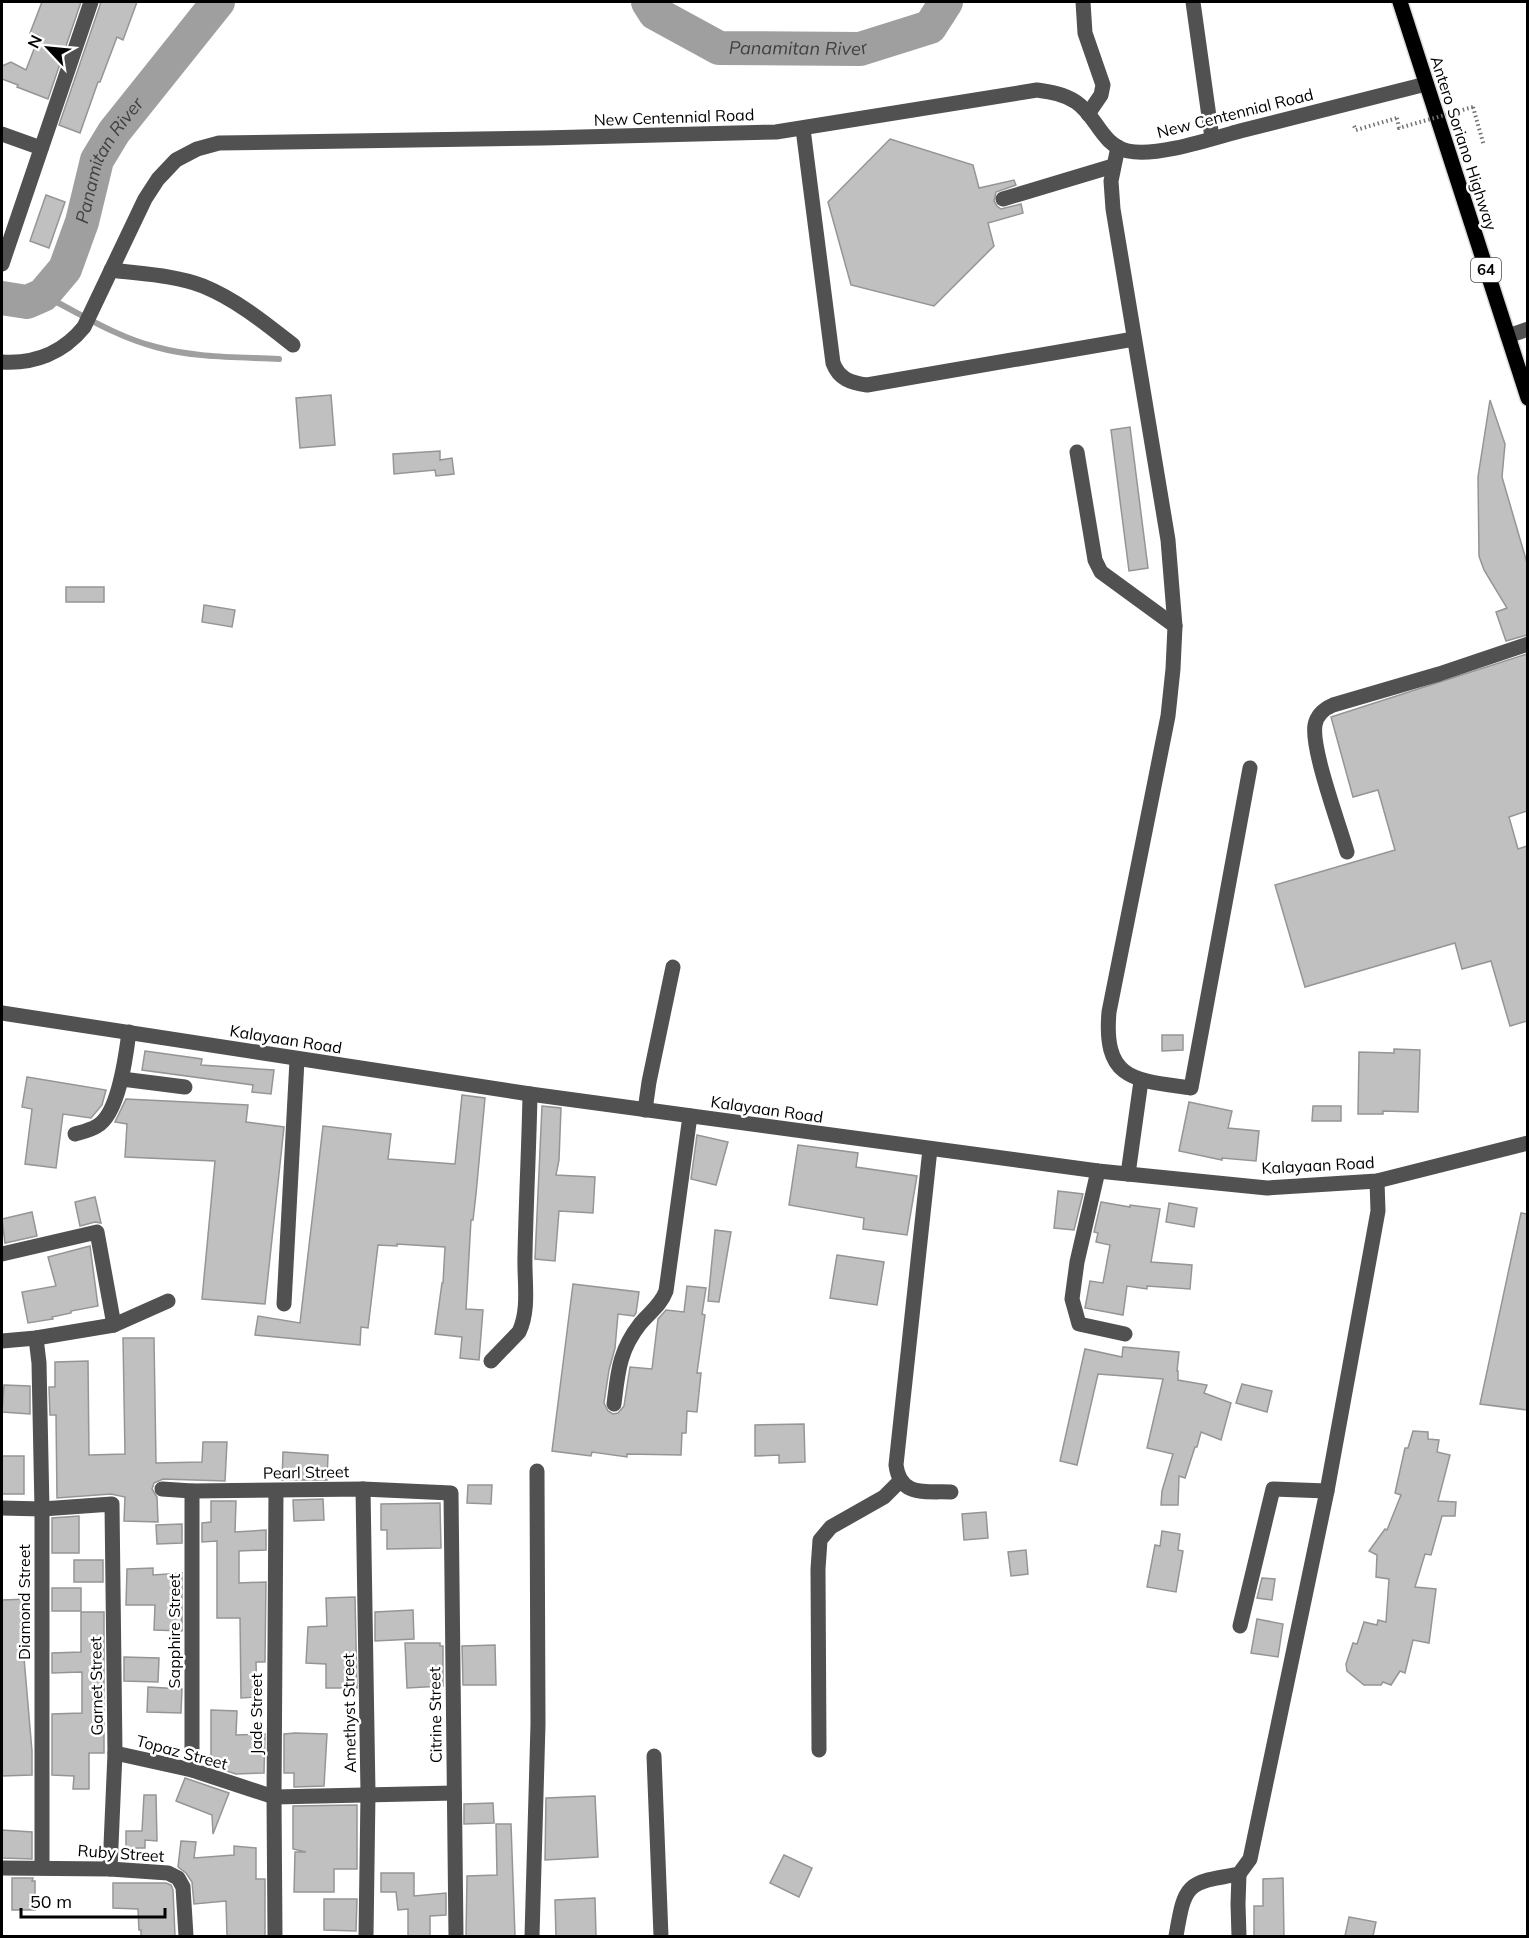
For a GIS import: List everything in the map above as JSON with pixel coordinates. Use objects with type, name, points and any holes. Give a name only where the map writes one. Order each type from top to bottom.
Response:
[{"type":"main road","name":"Antero Soriano Highway","points":[[1400,2],[1527,398]]},
{"type":"street","points":[[4,258],[91,2]]},
{"type":"street","points":[[1083,2],[1084,33],[1103,85],[1101,94],[1088,114]]},
{"type":"street","points":[[1193,2],[1212,138]]},
{"type":"street","name":"New Centennial Road","points":[[2,362],[20,362],[41,358],[67,345],[84,327],[145,199],[158,179],[176,160],[197,148],[219,143],[669,136],[776,132],[1037,90],[1067,96],[1078,103],[1101,133],[1118,147],[1147,152],[1426,84]]},
{"type":"street","points":[[803,129],[833,363],[837,373],[851,382],[867,385],[1134,339]]},
{"type":"street","points":[[2,134],[41,148]]},
{"type":"street","points":[[1118,147],[1111,181],[1113,209],[1168,540],[1175,626],[1168,716],[1107,1029],[1108,1044],[1113,1058],[1122,1069],[1141,1081],[1191,1088],[1250,768]]},
{"type":"street","points":[[1003,199],[1113,166]]},
{"type":"street","points":[[111,270],[201,285],[232,300],[293,345]]},
{"type":"street","points":[[1508,336],[1527,329]]},
{"type":"street","points":[[1077,452],[1095,560],[1101,572],[1175,626]]},
{"type":"street","points":[[1347,852],[1317,747],[1315,724],[1322,712],[1333,705],[1439,674],[1527,644]]},
{"type":"street","points":[[645,1110],[673,967]]},
{"type":"street","name":"Kalayaan Road","points":[[2,1013],[530,1095],[1098,1171],[1267,1188],[1377,1181],[1527,1143]]},
{"type":"street","points":[[75,1134],[99,1126],[109,1112],[122,1078],[129,1032]]},
{"type":"street","points":[[284,1304],[297,1059]]},
{"type":"street","points":[[122,1078],[185,1086]]},
{"type":"street","points":[[1128,1174],[1141,1081]]},
{"type":"street","points":[[491,1361],[522,1326],[526,1298],[525,1257],[530,1095]]},
{"type":"street","points":[[614,1404],[620,1360],[624,1349],[640,1324],[663,1299],[666,1291],[690,1116]]},
{"type":"street","points":[[930,1149],[896,1465],[900,1481],[915,1491],[951,1492]]},
{"type":"street","points":[[1098,1171],[1077,1262],[1072,1299],[1079,1324],[1125,1334]]},
{"type":"street","points":[[1239,1936],[1239,1874],[1250,1859],[1327,1491],[1378,1211],[1377,1181]]},
{"type":"street","points":[[2,1254],[97,1232],[114,1325]]},
{"type":"street","points":[[2,1341],[36,1338],[114,1325],[168,1301]]},
{"type":"street","name":"Diamond Street","points":[[36,1338],[39,1363],[42,1509],[42,1867]]},
{"type":"street","points":[[532,1936],[537,1724],[537,1471]]},
{"type":"street","points":[[819,1750],[818,1569],[820,1540],[831,1527],[884,1497],[900,1481]]},
{"type":"street","name":"Pearl Street","points":[[162,1489],[192,1491],[363,1489],[451,1493]]},
{"type":"street","name":"Amethyst Street","points":[[363,1489],[368,1793],[366,1936]]},
{"type":"street","points":[[1240,1626],[1273,1489],[1327,1491]]},
{"type":"street","name":"Sapphire Street","points":[[192,1491],[192,1770]]},
{"type":"street","name":"Jade Street","points":[[275,1936],[276,1491]]},
{"type":"street","name":"Citrine Street","points":[[451,1493],[456,1936]]},
{"type":"street","name":"Garnet Street","points":[[42,1509],[112,1504],[115,1753],[110,1869]]},
{"type":"street","points":[[2,1508],[42,1509]]},
{"type":"street","name":"Topaz Street","points":[[115,1753],[192,1770],[274,1797],[368,1793],[454,1793]]},
{"type":"street","points":[[654,1756],[661,1936]]},
{"type":"street","name":"Ruby Street","points":[[2,1868],[110,1869],[168,1873],[178,1878],[183,1887],[186,1936]]},
{"type":"street","points":[[1176,1936],[1182,1900],[1193,1885],[1214,1878],[1239,1874]]},
{"type":"path","points":[[1354,126],[1356,130],[1397,118],[1399,128],[1473,107],[1484,146]]},
{"type":"building","points":[[42,2],[81,2],[48,99],[2,79],[2,66],[11,62],[26,70],[39,36],[30,33]]},
{"type":"building","points":[[101,2],[137,2],[123,40],[117,37],[80,133],[59,125]]},
{"type":"building","points":[[890,139],[973,165],[979,188],[1014,180],[1016,185],[996,192],[994,201],[1001,209],[1021,204],[1023,213],[988,223],[994,246],[934,306],[851,285],[828,202]]},
{"type":"building","points":[[46,195],[65,202],[49,248],[30,241]]},
{"type":"building","points":[[331,395],[335,445],[300,448],[296,398]]},
{"type":"building","points":[[1490,400],[1505,444],[1502,477],[1527,563],[1527,635],[1506,641],[1496,612],[1507,608],[1484,570],[1479,556],[1478,477]]},
{"type":"building","points":[[1130,427],[1148,568],[1129,571],[1111,430]]},
{"type":"building","points":[[440,451],[440,460],[452,458],[454,474],[436,476],[435,470],[394,474],[393,454]]},
{"type":"building","points":[[66,587],[104,587],[104,602],[66,602]]},
{"type":"building","points":[[204,605],[235,610],[232,627],[202,622]]},
{"type":"building","points":[[1527,654],[1527,811],[1509,817],[1518,849],[1527,846],[1527,1021],[1510,1026],[1491,961],[1462,969],[1455,943],[1305,987],[1275,885],[1395,850],[1378,790],[1353,797],[1331,717]]},
{"type":"building","points":[[1162,1035],[1183,1035],[1183,1050],[1162,1051]]},
{"type":"building","points":[[1394,1049],[1420,1050],[1418,1112],[1383,1111],[1383,1114],[1358,1114],[1359,1052],[1394,1053]]},
{"type":"building","points":[[145,1051],[202,1059],[201,1065],[274,1070],[271,1094],[252,1092],[253,1085],[142,1070]]},
{"type":"building","points":[[27,1077],[106,1090],[102,1105],[91,1118],[63,1114],[56,1168],[25,1164],[32,1109],[22,1107]]},
{"type":"building","points":[[462,1095],[485,1098],[476,1194],[473,1220],[471,1220],[466,1309],[483,1310],[479,1360],[460,1358],[462,1337],[435,1334],[443,1283],[445,1247],[378,1245],[368,1328],[361,1327],[360,1345],[255,1335],[258,1316],[300,1323],[323,1126],[391,1134],[388,1159],[455,1164]]},
{"type":"building","points":[[126,1099],[248,1105],[246,1122],[284,1127],[265,1304],[202,1299],[215,1161],[125,1157],[127,1124],[115,1122]]},
{"type":"building","points":[[1189,1102],[1232,1111],[1228,1128],[1259,1131],[1256,1161],[1222,1158],[1222,1160],[1179,1151]]},
{"type":"building","points":[[542,1106],[561,1108],[559,1160],[556,1175],[595,1177],[593,1213],[559,1211],[555,1261],[535,1259]]},
{"type":"building","points":[[1313,1106],[1341,1106],[1341,1121],[1312,1121]]},
{"type":"building","points":[[697,1135],[728,1142],[716,1185],[691,1179]]},
{"type":"building","points":[[798,1145],[858,1153],[856,1167],[917,1176],[907,1235],[863,1229],[864,1218],[789,1205]]},
{"type":"building","points":[[1058,1191],[1083,1194],[1074,1230],[1054,1228]]},
{"type":"building","points":[[95,1197],[101,1223],[95,1222],[80,1226],[75,1202]]},
{"type":"building","points":[[1101,1202],[1160,1209],[1151,1262],[1192,1265],[1190,1289],[1147,1286],[1147,1289],[1127,1286],[1123,1315],[1085,1308],[1090,1281],[1103,1283],[1110,1245],[1096,1242],[1098,1233],[1094,1232]]},
{"type":"building","points":[[1169,1203],[1197,1208],[1194,1227],[1166,1222]]},
{"type":"building","points":[[32,1212],[37,1236],[5,1243],[2,1219]]},
{"type":"building","points":[[1521,1213],[1527,1214],[1527,1410],[1480,1404]]},
{"type":"building","points":[[715,1230],[731,1232],[719,1302],[708,1301]]},
{"type":"building","points":[[90,1246],[98,1306],[71,1311],[71,1313],[52,1317],[53,1319],[28,1323],[22,1292],[56,1286],[48,1257]]},
{"type":"building","points":[[837,1255],[884,1262],[877,1305],[830,1298]]},
{"type":"building","points":[[573,1284],[639,1292],[634,1316],[618,1314],[615,1348],[604,1403],[608,1411],[613,1414],[618,1413],[624,1406],[630,1367],[652,1369],[658,1319],[666,1310],[684,1312],[687,1286],[706,1288],[702,1314],[705,1315],[697,1373],[701,1373],[697,1412],[687,1411],[686,1433],[682,1433],[681,1455],[627,1454],[627,1457],[592,1452],[591,1456],[552,1451]]},
{"type":"building","points":[[123,1338],[154,1338],[156,1463],[202,1462],[203,1442],[227,1442],[225,1481],[163,1479],[154,1483],[152,1489],[157,1497],[158,1522],[124,1521],[125,1497],[111,1494],[57,1498],[56,1415],[50,1415],[49,1387],[55,1387],[55,1362],[88,1361],[89,1455],[125,1454]]},
{"type":"building","points":[[1123,1347],[1179,1352],[1178,1380],[1207,1385],[1204,1393],[1231,1403],[1221,1440],[1201,1432],[1185,1478],[1179,1476],[1178,1505],[1161,1505],[1162,1491],[1173,1454],[1147,1448],[1163,1379],[1098,1374],[1077,1465],[1060,1461],[1085,1349],[1122,1357]]},
{"type":"building","points":[[1242,1384],[1272,1391],[1267,1412],[1236,1403]]},
{"type":"building","points":[[4,1385],[30,1386],[30,1414],[2,1412]]},
{"type":"building","points":[[804,1424],[805,1462],[779,1463],[779,1455],[755,1456],[755,1425]]},
{"type":"building","points":[[1413,1431],[1428,1432],[1428,1439],[1439,1440],[1437,1452],[1450,1455],[1438,1501],[1456,1502],[1455,1516],[1442,1516],[1431,1555],[1425,1554],[1415,1587],[1436,1589],[1429,1643],[1413,1640],[1405,1673],[1400,1671],[1391,1685],[1383,1682],[1381,1685],[1364,1685],[1347,1671],[1346,1664],[1353,1643],[1357,1644],[1364,1622],[1377,1625],[1378,1620],[1386,1622],[1389,1579],[1376,1577],[1377,1555],[1369,1551],[1385,1529],[1387,1530],[1401,1495],[1395,1493],[1405,1448],[1408,1448]]},
{"type":"building","points":[[283,1452],[328,1455],[327,1480],[282,1480]]},
{"type":"building","points":[[2,1456],[24,1456],[24,1494],[2,1494]]},
{"type":"building","points":[[468,1485],[492,1485],[491,1504],[467,1503]]},
{"type":"building","points":[[323,1499],[324,1520],[294,1521],[293,1500]]},
{"type":"building","points":[[211,1501],[236,1501],[235,1532],[266,1530],[266,1550],[239,1551],[239,1583],[266,1582],[265,1662],[256,1662],[257,1697],[241,1698],[240,1618],[217,1618],[217,1541],[202,1542],[202,1523],[211,1522]]},
{"type":"building","points":[[440,1503],[441,1548],[387,1549],[387,1530],[381,1530],[381,1504]]},
{"type":"building","points":[[986,1512],[988,1538],[964,1540],[962,1514]]},
{"type":"building","points":[[79,1516],[79,1553],[52,1553],[52,1518]]},
{"type":"building","points":[[182,1524],[182,1543],[157,1544],[156,1525]]},
{"type":"building","points":[[1162,1531],[1180,1534],[1178,1550],[1183,1551],[1176,1592],[1147,1587],[1155,1545],[1160,1546]]},
{"type":"building","points":[[1026,1550],[1028,1574],[1011,1576],[1008,1552]]},
{"type":"building","points":[[74,1560],[103,1560],[103,1582],[74,1582]]},
{"type":"building","points":[[153,1568],[153,1575],[182,1573],[182,1631],[154,1630],[155,1605],[126,1605],[127,1569]]},
{"type":"building","points":[[1262,1578],[1275,1579],[1272,1600],[1257,1598]]},
{"type":"building","points":[[52,1588],[81,1588],[81,1611],[52,1611]]},
{"type":"building","points":[[355,1597],[357,1688],[326,1688],[326,1664],[306,1663],[308,1627],[327,1626],[326,1598]]},
{"type":"building","points":[[30,1599],[30,1623],[21,1623],[32,1775],[2,1776],[2,1600]]},
{"type":"building","points":[[413,1610],[414,1639],[375,1641],[375,1612]]},
{"type":"building","points":[[81,1612],[104,1612],[104,1753],[89,1753],[89,1789],[73,1789],[74,1776],[52,1775],[52,1714],[82,1713],[82,1672],[52,1673],[52,1653],[81,1652]]},
{"type":"building","points":[[1257,1619],[1283,1624],[1278,1657],[1251,1653]]},
{"type":"building","points":[[405,1643],[440,1643],[440,1646],[443,1646],[443,1686],[407,1688]]},
{"type":"building","points":[[495,1645],[496,1685],[463,1685],[462,1646]]},
{"type":"building","points":[[124,1657],[159,1658],[158,1682],[124,1681]]},
{"type":"building","points":[[148,1687],[182,1689],[181,1713],[147,1712]]},
{"type":"building","points":[[211,1710],[237,1711],[236,1735],[265,1734],[264,1773],[236,1774],[211,1766]]},
{"type":"building","points":[[284,1734],[327,1734],[324,1786],[294,1787],[294,1773],[284,1773]]},
{"type":"building","points":[[185,1778],[229,1793],[213,1834],[212,1815],[176,1801]]},
{"type":"building","points":[[144,1795],[156,1795],[157,1841],[145,1840],[145,1848],[126,1848],[126,1831],[142,1831]]},
{"type":"building","points":[[595,1796],[598,1857],[545,1860],[546,1798]]},
{"type":"building","points":[[493,1803],[494,1823],[464,1824],[464,1804]]},
{"type":"building","points":[[357,1805],[357,1869],[334,1869],[334,1892],[294,1892],[295,1852],[306,1852],[293,1849],[293,1806]]},
{"type":"building","points":[[496,1824],[511,1824],[515,1936],[466,1936],[467,1876],[497,1875]]},
{"type":"building","points":[[2,1830],[32,1832],[32,1859],[2,1858]]},
{"type":"building","points":[[181,1841],[196,1842],[194,1858],[234,1855],[234,1846],[256,1848],[256,1879],[265,1879],[265,1936],[227,1936],[226,1901],[194,1904],[192,1882],[178,1867]]},
{"type":"building","points":[[784,1855],[812,1868],[799,1897],[770,1883]]},
{"type":"building","points":[[381,1873],[414,1873],[414,1896],[446,1893],[446,1915],[430,1916],[430,1936],[408,1936],[408,1909],[398,1910],[396,1892],[381,1892]]},
{"type":"building","points":[[12,1878],[33,1878],[32,1881],[35,1881],[35,1910],[12,1910]]},
{"type":"building","points":[[1283,1878],[1284,1936],[1254,1936],[1254,1906],[1263,1906],[1263,1879]]},
{"type":"building","points":[[113,1883],[166,1883],[171,1885],[175,1936],[141,1936],[138,1909],[113,1908]]},
{"type":"building","points":[[595,1898],[596,1936],[556,1936],[555,1900]]},
{"type":"building","points":[[324,1899],[357,1899],[356,1931],[324,1930]]},
{"type":"building","points":[[1349,1917],[1376,1922],[1373,1936],[1345,1936]]},
{"type":"waterway","name":"Panamitan River","points":[[2,298],[27,302],[43,295],[65,269],[82,222],[97,160],[114,132],[218,2]]},
{"type":"waterway","name":"Panamitan River","points":[[648,2],[655,13],[719,48],[860,49],[930,27],[946,2]]},
{"type":"waterway","points":[[43,295],[112,331],[141,343],[171,351],[202,355],[279,359]]}]
